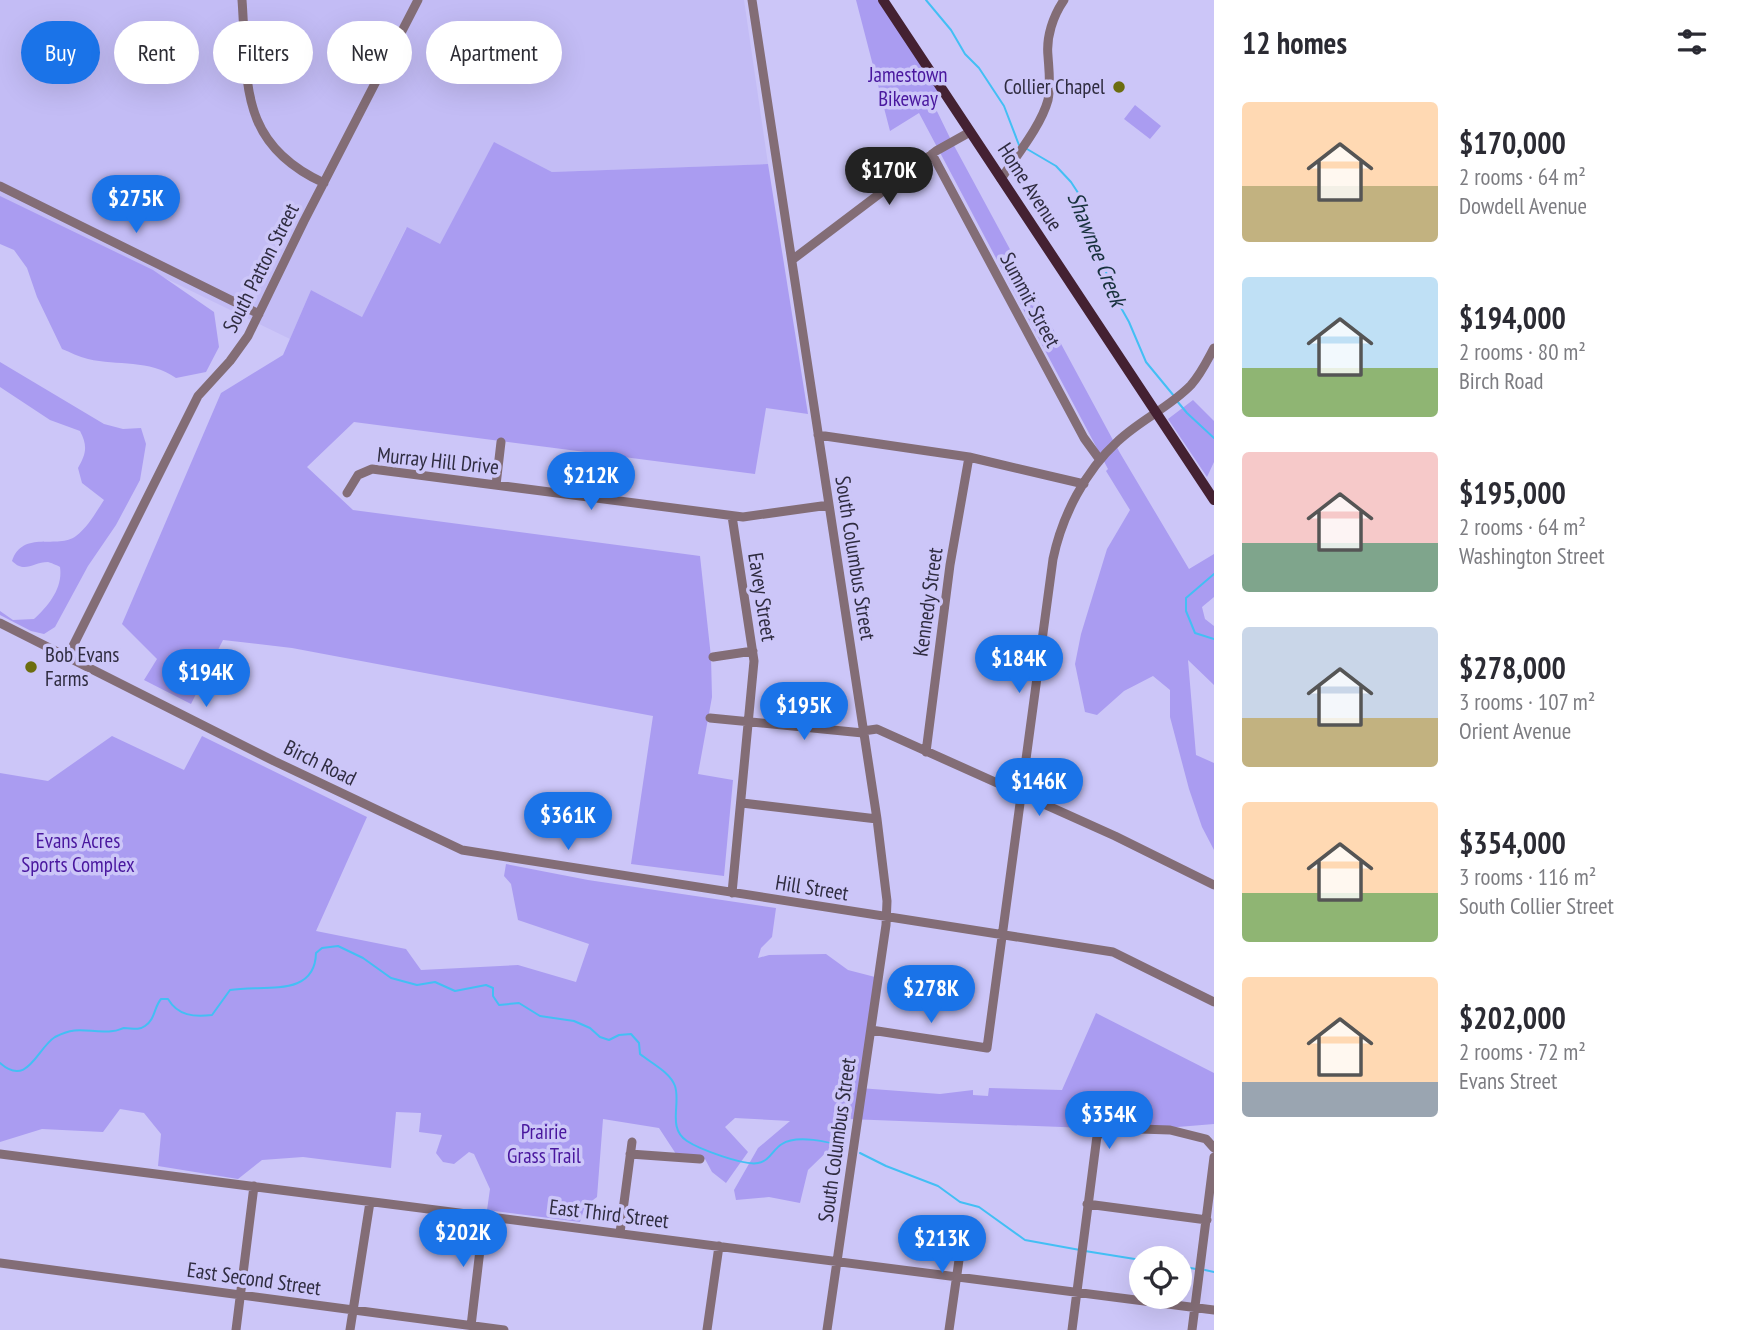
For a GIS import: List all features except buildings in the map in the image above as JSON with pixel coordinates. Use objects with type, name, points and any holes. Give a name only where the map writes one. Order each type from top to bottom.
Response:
[{"type":"main road","name":"Home Avenue","points":[[883,0],[1214,500]]},
{"type":"street","points":[[242,0],[248,86],[256,119],[280,156],[302,173],[324,183]]},
{"type":"street","name":"South Patton Street","points":[[68,656],[193,407],[209,383],[239,349],[259,314],[418,0]]},
{"type":"street","name":"South Columbus Street","points":[[751,0],[877,819],[887,901],[887,917],[827,1330]]},
{"type":"street","points":[[1001,179],[1046,104],[1050,88],[1048,41],[1056,14],[1064,0]]},
{"type":"street","points":[[792,260],[932,154],[970,132]]},
{"type":"street","name":"Summit Street","points":[[932,154],[1084,438],[1100,460]]},
{"type":"street","points":[[0,186],[259,314]]},
{"type":"street","points":[[871,1030],[987,1048],[1053,558],[1064,520],[1100,460],[1118,441],[1181,394],[1200,373],[1214,348]]},
{"type":"street","points":[[818,435],[969,457],[1084,484]]},
{"type":"street","points":[[496,485],[501,442]]},
{"type":"street","name":"Kennedy Street","points":[[926,752],[950,565],[969,457]]},
{"type":"street","name":"Murray Hill Drive","points":[[347,493],[358,475],[372,469],[732,516],[763,515],[829,505]]},
{"type":"street","name":"Eavey Street","points":[[732,516],[753,651],[742,803],[732,893]]},
{"type":"street","name":"Birch Road","points":[[0,623],[400,822]]},
{"type":"street","points":[[713,657],[753,651]]},
{"type":"street","points":[[710,718],[863,732],[877,729],[1214,885]]},
{"type":"street","points":[[742,803],[877,819]]},
{"type":"street","name":"Hill Street","points":[[400,822],[448,845],[471,852],[1118,953],[1214,1002]]},
{"type":"street","points":[[1072,1330],[1096,1138],[1104,1129],[1178,1131],[1206,1139],[1214,1148]]},
{"type":"street","points":[[620,1233],[632,1142]]},
{"type":"street","name":"East Third Street","points":[[0,1154],[1214,1310]]},
{"type":"street","points":[[630,1154],[700,1159]]},
{"type":"street","points":[[1192,1330],[1214,1161]]},
{"type":"street","points":[[236,1330],[254,1186]]},
{"type":"street","points":[[350,1330],[370,1202]]},
{"type":"street","points":[[1087,1204],[1206,1220]]},
{"type":"street","points":[[471,1326],[484,1216]]},
{"type":"street","points":[[949,1330],[964,1225]]},
{"type":"street","points":[[707,1330],[719,1246]]},
{"type":"street","name":"East Second Street","points":[[0,1263],[504,1330]]},
{"type":"shaded area","points":[[0,0],[744,0],[768,164],[552,172],[494,143],[440,245],[406,228],[362,317],[311,290],[290,339],[0,200]]},
{"type":"green space","name":"Jamestown Bikeway","points":[[856,0],[883,0],[945,94],[933,103],[951,140],[1120,453],[1189,569],[1214,554],[1214,597],[1202,607],[1205,619],[1214,626],[1214,685],[1188,660],[1196,755],[1214,763],[1214,850],[1202,827],[1189,789],[1170,717],[1170,690],[1153,676],[1124,691],[1097,715],[1085,712],[1075,664],[1081,634],[1107,549],[1130,510],[1106,471],[1108,469],[919,113],[890,131]]},
{"type":"green space","points":[[1135,105],[1161,126],[1150,139],[1124,119]]},
{"type":"green space","points":[[494,142],[552,172],[768,164],[808,414],[766,408],[755,474],[354,422],[307,467],[353,510],[700,556],[711,657],[712,697],[698,774],[733,780],[724,876],[631,864],[653,716],[292,648],[223,640],[191,704],[144,680],[157,659],[122,624],[221,393],[283,355],[311,290],[362,317],[407,227],[440,244]]},
{"type":"green space","points":[[0,196],[153,270],[214,312],[219,347],[206,372],[176,378],[144,365],[88,359],[62,349],[37,297],[27,268],[14,250],[0,244]]},
{"type":"green space","points":[[0,362],[104,424],[123,429],[141,428],[146,444],[140,480],[116,525],[88,566],[55,627],[44,634],[31,631],[0,615],[0,611],[13,620],[34,619],[54,596],[60,567],[43,562],[21,567],[12,561],[17,551],[24,546],[69,540],[76,536],[88,524],[104,500],[82,483],[78,468],[85,446],[80,431],[50,420],[0,387]]},
{"type":"green space","points":[[1193,400],[1214,421],[1214,462],[1207,477],[1168,419]]},
{"type":"green space","points":[[112,736],[184,770],[202,736],[367,817],[316,931],[406,949],[421,970],[518,965],[576,982],[589,944],[518,920],[511,884],[504,876],[506,864],[588,880],[776,908],[772,937],[761,948],[758,958],[769,955],[826,954],[848,970],[875,977],[859,1088],[940,1094],[973,1090],[973,1095],[988,1096],[989,1088],[1062,1090],[1096,1013],[1214,1073],[1214,1124],[1141,1130],[848,1119],[841,1138],[808,1170],[800,1203],[769,1197],[736,1200],[734,1190],[758,1148],[790,1121],[735,1118],[725,1127],[748,1152],[726,1183],[712,1172],[705,1159],[676,1154],[659,1128],[603,1119],[597,1197],[585,1206],[580,1222],[487,1210],[490,1189],[474,1154],[469,1152],[454,1164],[443,1162],[436,1153],[442,1135],[419,1132],[421,1113],[396,1112],[391,1168],[303,1157],[262,1160],[238,1179],[158,1166],[161,1134],[144,1113],[120,1109],[103,1132],[42,1129],[0,1142],[0,773],[48,781]]},
{"type":"waterway","name":"Shawnee Creek","points":[[926,0],[951,30],[965,54],[979,68],[1004,106],[1019,145]]},
{"type":"waterway","name":"Shawnee Creek","points":[[1027,149],[1056,166],[1084,202],[1115,297],[1146,362],[1174,396]]},
{"type":"waterway","name":"Shawnee Creek","points":[[1177,401],[1214,438]]},
{"type":"waterway","name":"Shawnee Creek","points":[[1214,574],[1186,598],[1186,611],[1195,633],[1214,639]]},
{"type":"waterway","points":[[0,1063],[10,1070],[25,1069],[55,1037],[71,1031],[105,1032],[142,1028],[151,1020],[161,999],[168,999],[177,1009],[187,1014],[212,1015],[230,990],[285,987],[297,983],[307,977],[313,968],[316,953],[322,948],[338,946],[363,958],[391,978],[417,985],[435,982],[455,991],[486,985],[493,988],[493,996],[499,1005],[519,1003],[540,1016],[574,1021],[609,1040],[619,1035],[631,1034],[639,1043],[640,1054],[673,1081],[676,1093],[676,1123],[681,1136],[711,1152],[743,1162],[758,1163],[766,1160],[788,1141],[804,1139],[845,1147]]},
{"type":"waterway","points":[[860,1153],[938,1186],[960,1202],[979,1207],[1025,1240],[1080,1250]]},
{"type":"waterway","points":[[1085,1251],[1129,1258]]},
{"type":"waterway","points":[[1192,1268],[1196,1269]]},
{"type":"waterway","points":[[1205,1270],[1214,1272]]},
{"type":"place","name":"Collier Chapel","points":[[1119,87]]},
{"type":"place","name":"Bob Evans Farms","points":[[31,667]]},
{"type":"park label","name":"Evans Acres Sports Complex","points":[[78,853]]},
{"type":"park label","name":"Prairie Grass Trail","points":[[544,1144]]}]
